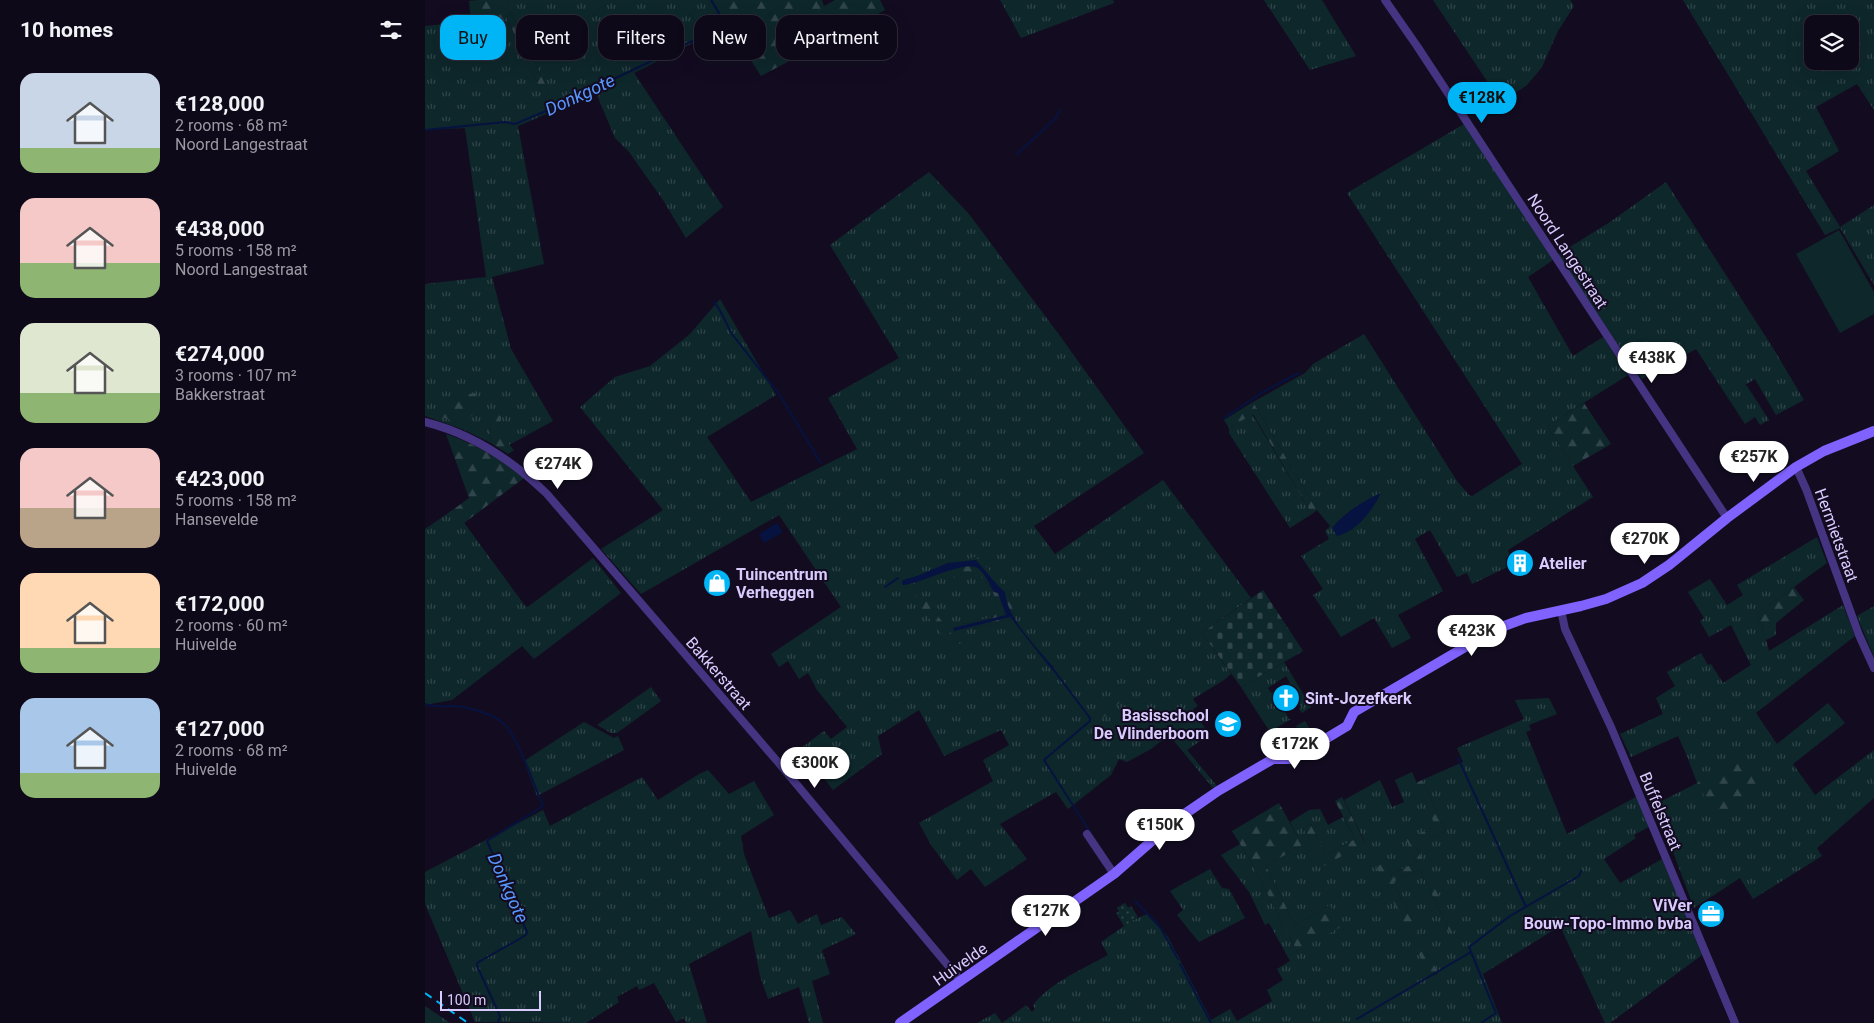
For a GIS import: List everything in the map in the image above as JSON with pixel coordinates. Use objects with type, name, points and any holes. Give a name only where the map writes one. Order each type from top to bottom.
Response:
[{"type":"street","name":"Noord Langestraat","points":[[1385,0],[1727,518]]},
{"type":"street","name":"Bakkerstraat","points":[[425,422],[444,427],[481,443],[507,459],[529,476],[547,494],[777,761],[961,981]]},
{"type":"street","name":"Huivelde","points":[[900,1023],[1114,874],[1177,819],[1273,759],[1289,759],[1297,756],[1347,726],[1354,712],[1488,633],[1527,618],[1606,599],[1642,583],[1669,565],[1727,518],[1796,467],[1824,451],[1874,431]]},
{"type":"street","name":"Hermietstraat","points":[[1796,467],[1806,488],[1859,635],[1874,668]]},
{"type":"street","name":"Buffelstraat","points":[[1561,610],[1565,629],[1611,726],[1735,1023]]},
{"type":"street","points":[[1087,834],[1114,874]]},
{"type":"green space","points":[[511,0],[712,0],[722,15],[694,15],[694,42],[684,47],[684,15],[598,15],[598,60],[659,60],[634,73],[723,207],[686,238],[663,200],[629,152],[615,138],[596,93],[557,109],[534,60],[588,60],[588,15],[516,15],[516,23],[506,2]]},
{"type":"green space","points":[[511,0],[506,2],[516,23],[516,37],[506,15],[470,15],[469,1]]},
{"type":"green space","points":[[712,0],[822,0],[824,6],[835,0],[880,0],[885,10],[876,15],[776,15],[776,60],[791,60],[761,76],[751,60],[766,60],[766,15],[722,15]]},
{"type":"green space","points":[[1000,0],[1113,0],[1114,3],[1021,38]]},
{"type":"green space","points":[[1264,0],[1322,0],[1356,56],[1310,70]]},
{"type":"green space","points":[[1433,0],[1570,0],[1574,6],[1558,31],[1542,67],[1527,85],[1501,102]]},
{"type":"green space","points":[[1683,0],[1874,0],[1874,110],[1857,84],[1816,107],[1839,151],[1806,171],[1840,227],[1874,205],[1874,285],[1840,228],[1825,235]]},
{"type":"green space","points":[[506,18],[516,37],[516,60],[527,60],[551,112],[518,126],[544,264],[492,277],[511,349],[553,421],[509,445],[501,433],[501,420],[490,422],[491,443],[462,429],[425,416],[425,284],[486,277],[465,128],[425,130],[425,26],[440,25],[440,60],[506,60]]},
{"type":"green space","points":[[527,60],[534,60],[557,109],[551,112]]},
{"type":"green space","points":[[1464,124],[1553,260],[1528,277],[1573,356],[1603,337],[1628,375],[1547,426],[1593,497],[1508,550],[1514,564],[1472,584],[1467,573],[1457,577],[1430,530],[1415,539],[1443,591],[1398,615],[1411,638],[1392,648],[1374,618],[1341,637],[1313,595],[1323,589],[1301,556],[1329,539],[1325,531],[1330,526],[1317,510],[1253,402],[1305,373],[1313,364],[1364,334],[1457,481],[1469,495],[1472,496],[1522,464],[1347,193]]},
{"type":"green space","points":[[929,172],[969,214],[1144,453],[1034,526],[1055,554],[1163,480],[1251,598],[1202,633],[1231,674],[1193,699],[1198,706],[1193,709],[1209,735],[1187,750],[1217,786],[1213,788],[1169,735],[1151,749],[1127,762],[1119,759],[1111,775],[1068,809],[1056,792],[1000,824],[1027,859],[985,887],[971,869],[957,880],[931,845],[919,823],[993,781],[983,760],[1009,745],[1001,730],[944,756],[919,710],[878,736],[882,754],[833,790],[801,748],[824,731],[831,739],[847,727],[817,690],[808,673],[799,679],[788,661],[779,667],[771,654],[841,607],[779,515],[641,594],[601,549],[663,510],[580,407],[615,377],[650,366],[690,334],[720,299],[776,395],[707,437],[751,502],[857,449],[828,398],[899,358],[830,245]],"holes":[[[978,575],[1009,593],[1015,618],[963,630],[962,624],[994,617],[995,598],[991,588]],[[920,594],[961,646],[956,651],[914,598]]]},
{"type":"green space","points":[[1666,182],[1773,348],[1804,400],[1776,415],[1755,379],[1745,385],[1769,420],[1760,425],[1755,417],[1745,424],[1696,349],[1642,379],[1557,255],[1610,222]]},
{"type":"green space","points":[[1839,230],[1874,292],[1874,314],[1840,333],[1796,254]]},
{"type":"green space","points":[[475,393],[481,404],[464,425],[442,417],[440,399]]},
{"type":"green space","points":[[1253,402],[1317,510],[1312,514],[1253,414],[1229,428],[1224,420]]},
{"type":"green space","points":[[1584,403],[1611,444],[1573,466],[1547,426]]},
{"type":"green space","points":[[497,413],[501,417],[502,435],[514,450],[508,454],[491,443],[490,422],[492,416]]},
{"type":"green space","points":[[1252,414],[1312,514],[1290,528],[1229,433],[1229,428]]},
{"type":"green space","points":[[446,434],[487,452],[524,478],[464,523],[454,509],[469,498]]},
{"type":"green space","points":[[454,509],[526,607],[593,558],[621,593],[534,659],[522,646],[452,700],[425,705],[425,529]]},
{"type":"green space","points":[[1817,537],[1827,563],[1755,615],[1762,625],[1769,651],[1843,605],[1855,636],[1756,713],[1777,744],[1828,703],[1845,723],[1793,764],[1815,795],[1874,750],[1874,798],[1817,848],[1822,856],[1753,899],[1740,878],[1694,908],[1670,844],[1652,806],[1697,783],[1687,756],[1678,736],[1631,757],[1620,734],[1663,714],[1656,698],[1675,686],[1667,672],[1701,653],[1708,665],[1711,664],[1723,683],[1751,665],[1731,625],[1709,637],[1700,621],[1704,618],[1688,592],[1710,579],[1727,605],[1743,595],[1737,585]]},
{"type":"green space","points":[[977,556],[1009,593],[1015,618],[963,630],[962,624],[994,617],[995,598],[991,588],[978,575],[957,579],[940,571],[946,566]]},
{"type":"green space","points":[[1794,587],[1804,600],[1776,623],[1776,635],[1766,640],[1762,625],[1755,615]]},
{"type":"green space","points":[[1263,590],[1303,651],[1241,687],[1202,633]]},
{"type":"green space","points":[[920,593],[961,646],[956,652],[913,598]]},
{"type":"green space","points":[[1874,606],[1874,657],[1857,616]]},
{"type":"green space","points":[[1284,662],[1311,707],[1302,713],[1286,676],[1268,688],[1271,693],[1274,692],[1289,719],[1291,719],[1270,732],[1241,687]]},
{"type":"green space","points":[[651,687],[661,701],[617,733],[611,733],[597,725]]},
{"type":"green space","points":[[1126,688],[1130,693],[1094,726],[1091,722]]},
{"type":"green space","points":[[1549,698],[1557,714],[1529,725],[1531,730],[1526,732],[1567,834],[1636,797],[1650,826],[1634,835],[1636,838],[1604,859],[1620,883],[1662,859],[1702,955],[1610,1023],[1605,1023],[1560,926],[1483,974],[1502,1023],[1002,1023],[1026,1005],[1032,1012],[1035,1009],[1033,1005],[1049,989],[1108,955],[1101,942],[1127,924],[1117,908],[1125,903],[1128,908],[1131,906],[1131,921],[1147,914],[1168,937],[1211,1020],[1230,1009],[1237,1021],[1272,1001],[1267,990],[1283,980],[1277,969],[1290,961],[1269,923],[1265,925],[1249,892],[1221,855],[1240,844],[1297,951],[1330,905],[1295,925],[1266,866],[1302,845],[1290,822],[1309,810],[1320,809],[1328,825],[1343,817],[1355,839],[1326,855],[1311,824],[1303,828],[1324,865],[1365,842],[1344,800],[1380,780],[1392,807],[1404,802],[1395,780],[1412,772],[1436,826],[1407,839],[1417,862],[1390,875],[1430,977],[1438,974],[1393,882],[1420,869],[1450,933],[1417,848],[1431,842],[1430,838],[1446,831],[1422,780],[1463,762],[1457,748],[1524,719],[1515,700]]},
{"type":"green space","points":[[1305,721],[1312,733],[1303,738],[1296,726]]},
{"type":"green space","points":[[584,722],[614,738],[618,736],[624,750],[537,796],[524,761]]},
{"type":"green space","points":[[1290,738],[1296,749],[1292,751],[1280,748],[1277,750],[1275,746]]},
{"type":"green space","points":[[1742,756],[1764,788],[1715,817],[1697,783]]},
{"type":"green space","points":[[708,770],[729,794],[754,781],[774,815],[741,836],[744,854],[769,918],[790,910],[798,924],[817,914],[821,925],[842,917],[856,934],[822,950],[830,974],[812,981],[823,1023],[809,1023],[799,987],[768,999],[760,976],[751,931],[689,964],[707,1023],[686,1023],[684,1018],[676,1022],[654,983],[639,990],[637,986],[617,997],[619,1002],[586,1023],[475,1022],[425,904],[425,872],[543,810],[550,826],[642,777],[658,800]]},
{"type":"green space","points":[[1422,780],[1446,831],[1430,838],[1431,842],[1417,849],[1455,931],[1450,933],[1420,869],[1393,882],[1438,973],[1430,977],[1376,867],[1384,863],[1390,875],[1417,862],[1406,839],[1436,826],[1416,783]]},
{"type":"green space","points":[[1342,797],[1365,843],[1324,866],[1303,828],[1311,824],[1326,855],[1355,839],[1335,801]]},
{"type":"green space","points":[[1279,803],[1302,845],[1266,866],[1295,925],[1330,905],[1341,927],[1297,951],[1250,860],[1232,831]]},
{"type":"green space","points":[[1210,869],[1222,888],[1229,889],[1245,918],[1199,942],[1177,915],[1183,910],[1170,891]]},
{"type":"green space","points":[[1125,903],[1128,908],[1131,906],[1138,917],[1124,926],[1116,913],[1119,912],[1117,908]]},
{"type":"green space","points":[[425,1006],[450,1023],[425,1023]]},
{"type":"green space","points":[[995,1013],[1002,1023],[977,1023]]},
{"type":"shaded area","points":[[1381,493],[1373,507],[1357,525],[1337,536],[1332,528],[1337,522],[1355,508]]},
{"type":"shaded area","points":[[777,523],[783,532],[764,543],[759,534]]},
{"type":"shaded area","points":[[976,560],[1005,592],[1011,612],[1017,622],[1054,668],[1052,670],[1010,617],[954,631],[953,628],[1006,615],[998,593],[994,592],[979,569],[964,567],[910,584],[903,585],[902,583],[903,580],[948,563]]},
{"type":"waterway","name":"Donkgote","points":[[425,130],[505,122],[515,124],[558,106],[726,25],[711,0]]},
{"type":"waterway","points":[[1017,154],[1055,119],[1060,110]]},
{"type":"waterway","points":[[714,302],[732,334],[779,394],[821,463]]},
{"type":"waterway","points":[[1224,418],[1263,392],[1299,373]]},
{"type":"waterway","points":[[885,587],[898,578]]},
{"type":"waterway","points":[[1053,669],[1090,718],[1090,721],[1044,760],[1090,832]]},
{"type":"waterway","name":"Donkgote","points":[[425,704],[468,708],[489,715],[503,723],[520,749],[543,806],[487,841],[527,932],[526,935],[477,963],[500,1016],[498,1023]]},
{"type":"waterway","points":[[1458,758],[1526,907]]},
{"type":"waterway","points":[[1481,1023],[1496,1013],[1469,947],[1510,916],[1579,876],[1581,871]]},
{"type":"waterway","points":[[1135,901],[1160,927],[1178,959]]},
{"type":"waterway","points":[[1357,1019],[1471,952]]},
{"type":"waterway","points":[[1180,964],[1211,1023]]},
{"type":"railway","points":[[425,993],[468,1023]]},
{"type":"place","name":"Atelier","points":[[1520,563]]},
{"type":"place","name":"Tuincentrum Verheggen","points":[[717,583]]},
{"type":"place","name":"Sint-Jozefkerk","points":[[1286,698]]},
{"type":"place","name":"Basisschool De Vlinderboom","points":[[1228,724]]},
{"type":"place","name":"ViVer Bouw-Topo-Immo bvba","points":[[1711,914]]}]
